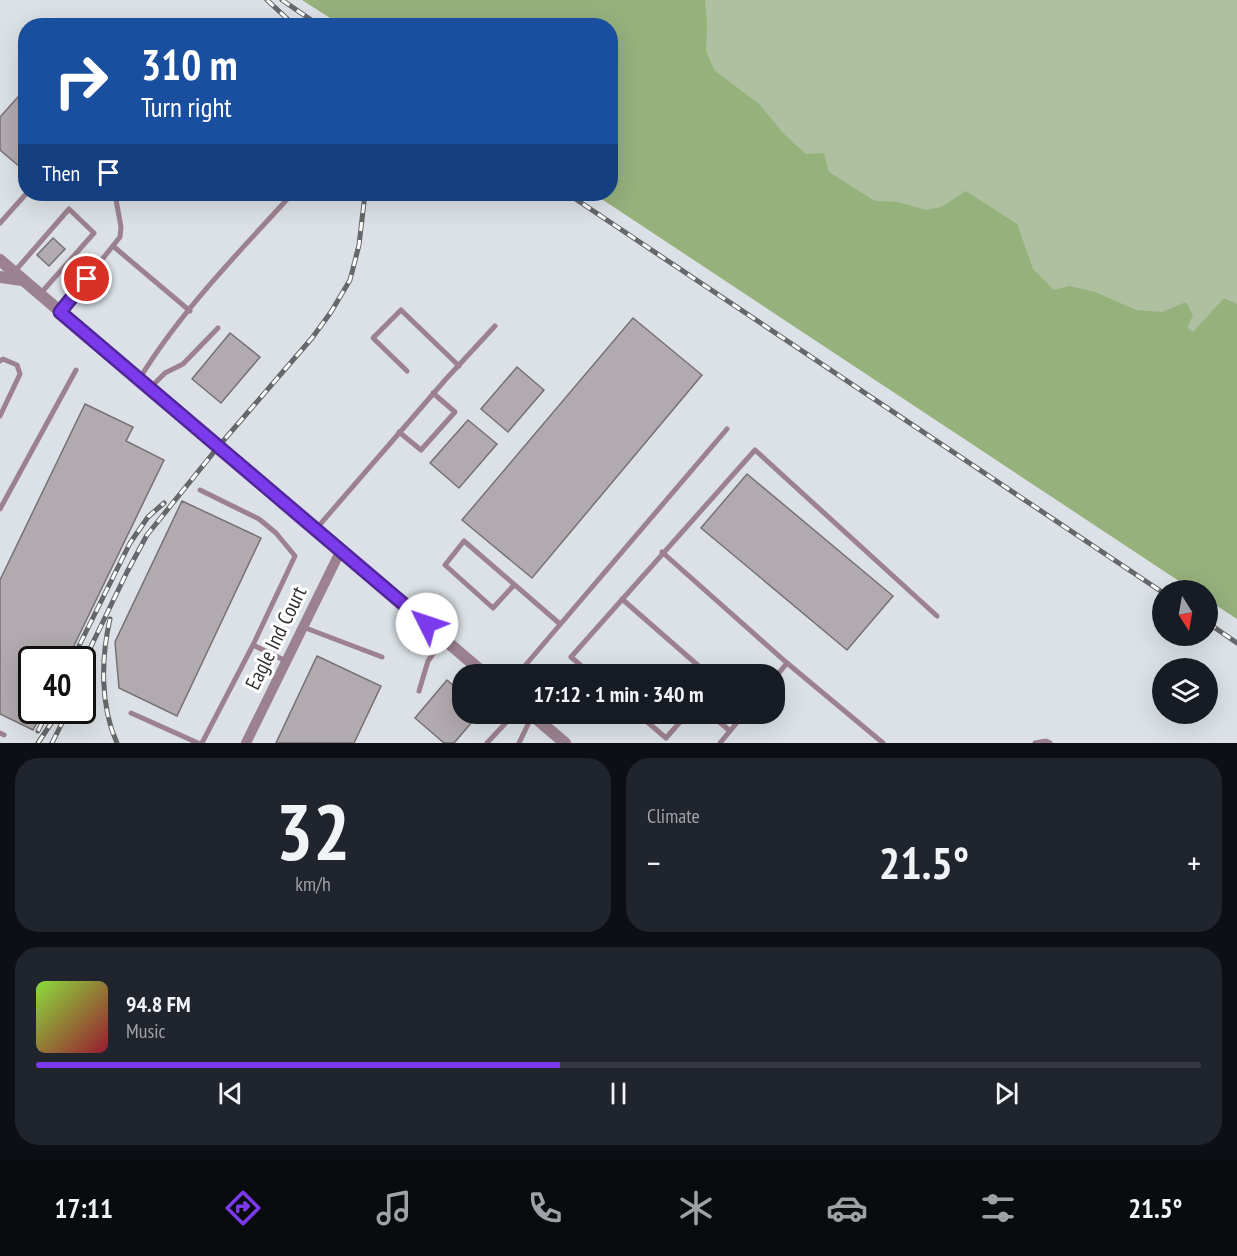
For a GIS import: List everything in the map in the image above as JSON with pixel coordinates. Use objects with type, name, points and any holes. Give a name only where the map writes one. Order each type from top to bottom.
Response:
[{"type":"street","points":[[0,260],[473,664]]},
{"type":"street","points":[[0,277],[24,280]]},
{"type":"street","name":"Eagle Ind Court","points":[[246,743],[341,550]]},
{"type":"street","points":[[543,724],[565,743]]},
{"type":"lane","points":[[0,223],[20,201]]},
{"type":"lane","points":[[60,312],[120,237],[121,227],[116,201]]},
{"type":"lane","points":[[139,380],[153,356],[286,201]]},
{"type":"lane","points":[[14,272],[69,209],[94,233],[40,294]]},
{"type":"lane","points":[[113,246],[190,311]]},
{"type":"lane","points":[[407,371],[373,338],[401,310],[459,366]]},
{"type":"lane","points":[[316,529],[433,393],[495,326]]},
{"type":"lane","points":[[150,388],[165,373],[183,364],[218,328]]},
{"type":"lane","points":[[0,361],[3,359],[17,365],[20,374],[0,416]]},
{"type":"lane","points":[[0,510],[76,370]]},
{"type":"lane","points":[[399,432],[421,450],[448,420],[454,412],[433,393]]},
{"type":"lane","points":[[526,664],[727,429]]},
{"type":"lane","points":[[579,664],[571,657],[755,450],[937,616]]},
{"type":"lane","points":[[131,713],[200,743],[253,645],[295,556],[276,533],[259,519],[200,490]]},
{"type":"lane","points":[[514,585],[493,609],[445,565],[464,541],[560,624]]},
{"type":"lane","points":[[662,552],[787,663],[884,743]]},
{"type":"lane","points":[[622,599],[696,664]]},
{"type":"lane","points":[[303,627],[382,657]]},
{"type":"lane","points":[[419,691],[428,661],[444,639]]},
{"type":"lane","points":[[253,645],[286,661]]},
{"type":"lane","points":[[487,743],[505,724]]},
{"type":"lane","points":[[519,743],[528,724]]},
{"type":"lane","points":[[650,724],[666,738],[678,724]]},
{"type":"lane","points":[[722,724],[730,731]]},
{"type":"lane","points":[[720,743],[736,724]]},
{"type":"lane","points":[[1035,743],[1046,741],[1050,743]]},
{"type":"green space","points":[[302,0],[705,0],[706,51],[715,71],[758,103],[784,134],[806,154],[824,153],[829,172],[875,201],[898,202],[926,210],[941,207],[966,191],[1017,224],[1033,269],[1054,290],[1069,286],[1095,292],[1136,310],[1162,312],[1186,302],[1193,315],[1187,328],[1193,332],[1224,298],[1237,304],[1237,619],[1218,607],[1218,580],[1177,580],[605,201],[618,201],[618,18],[330,18]]},
{"type":"green space","points":[[671,0],[1237,0],[1237,424],[658,82]]},
{"type":"building","points":[[18,97],[18,165],[0,150],[0,117]]},
{"type":"building","points":[[53,238],[65,249],[49,266],[37,255]]},
{"type":"building","points":[[633,318],[702,375],[532,578],[462,520]]},
{"type":"building","points":[[230,333],[260,357],[221,403],[192,379]]},
{"type":"building","points":[[517,367],[544,390],[508,432],[481,409]]},
{"type":"building","points":[[85,404],[133,427],[126,441],[164,460],[74,646],[18,646],[18,723],[0,714],[0,580]]},
{"type":"building","points":[[468,420],[497,444],[459,488],[430,463]]},
{"type":"building","points":[[747,474],[893,596],[847,650],[701,528]]},
{"type":"building","points":[[182,501],[261,538],[177,716],[119,688],[115,642]]},
{"type":"building","points":[[317,656],[381,686],[354,743],[276,743]]},
{"type":"building","points":[[447,680],[452,684],[452,724],[470,724],[454,743],[444,743],[415,718]]},
{"type":"building","points":[[21,724],[36,724],[33,730]]},
{"type":"railway","points":[[267,0],[286,18]]},
{"type":"railway","points":[[282,0],[308,18]]},
{"type":"railway","points":[[91,646],[147,535],[218,447],[312,338],[331,312],[350,280],[359,245],[364,201]]},
{"type":"railway","points":[[578,201],[1152,585]]},
{"type":"railway","points":[[79,646],[130,543],[148,517],[164,503]]},
{"type":"railway","points":[[110,619],[105,650],[104,682],[107,714],[117,743]]},
{"type":"railway","points":[[1218,630],[1237,643]]},
{"type":"railway","points":[[38,731],[42,724]]},
{"type":"railway","points":[[38,743],[51,724]]},
{"type":"railway","points":[[52,743],[62,724]]},
{"type":"route","points":[[87,279],[60,312],[427,624]]}]
